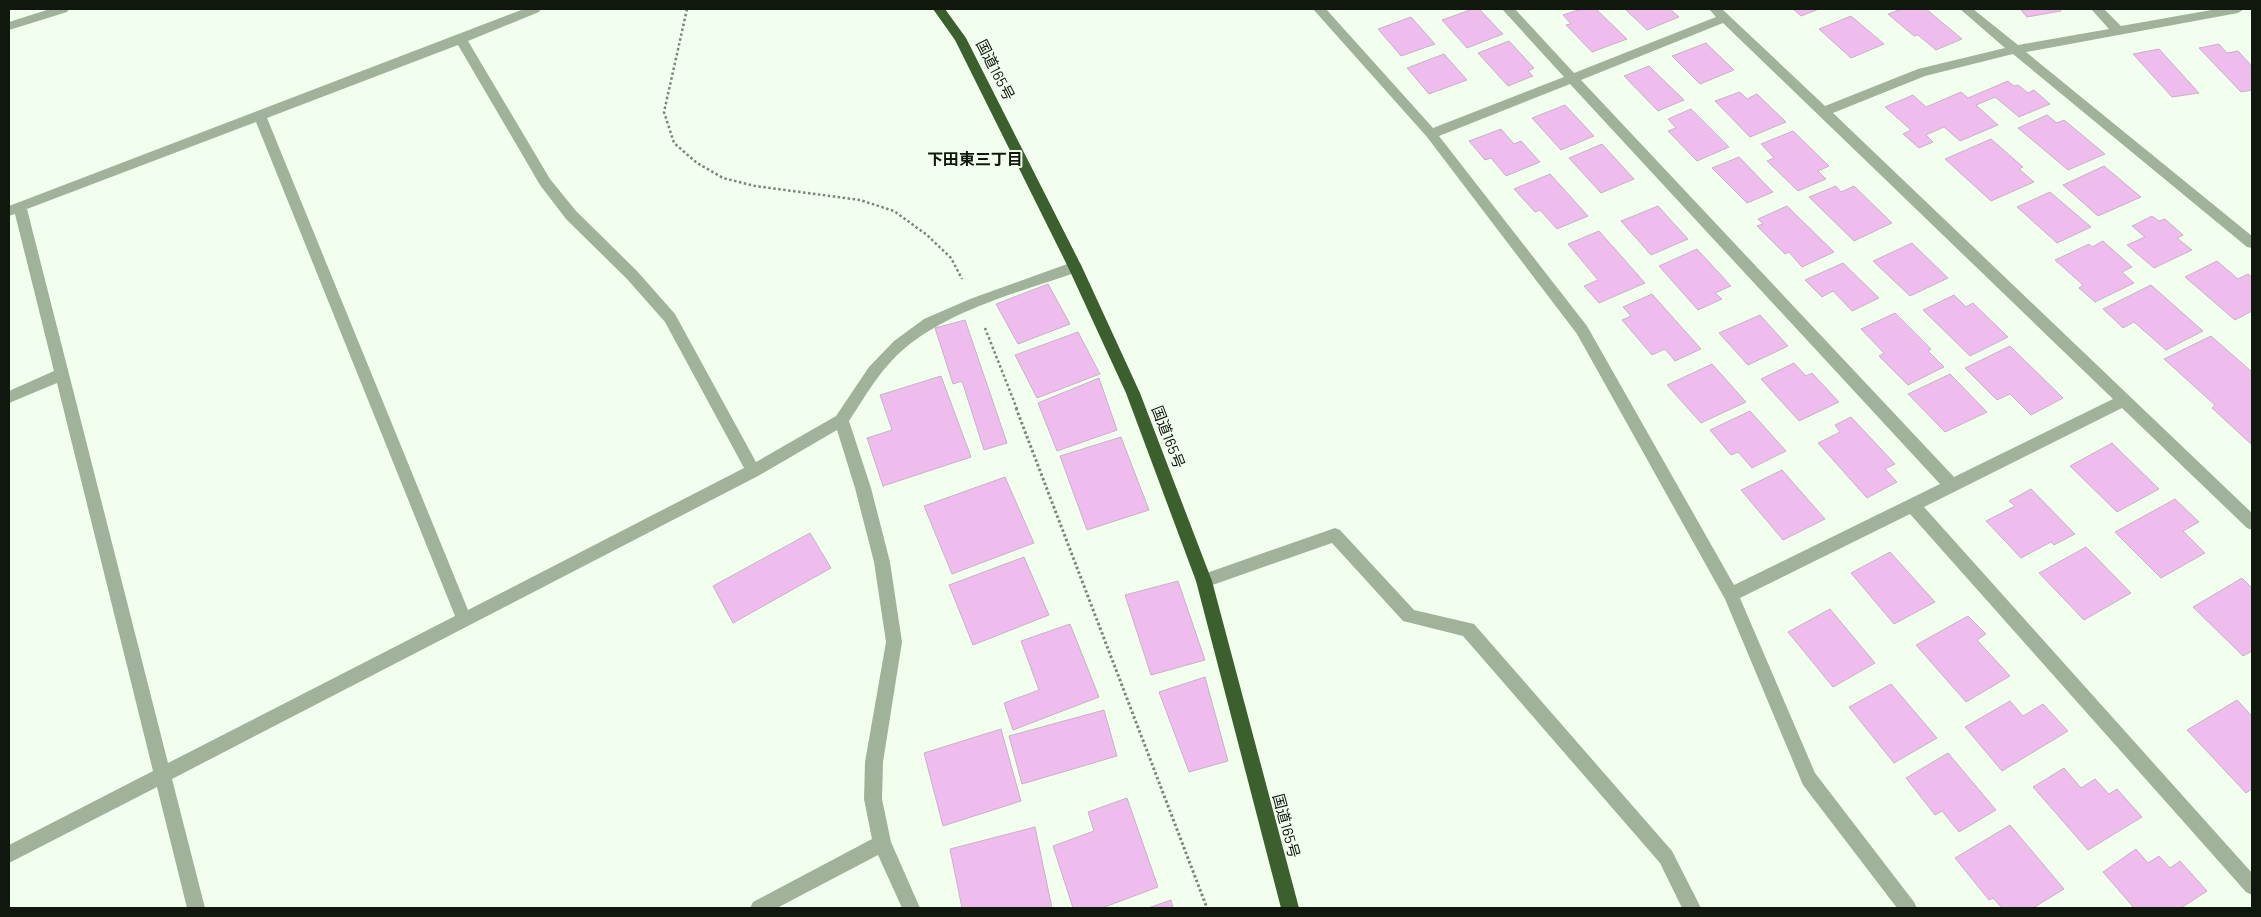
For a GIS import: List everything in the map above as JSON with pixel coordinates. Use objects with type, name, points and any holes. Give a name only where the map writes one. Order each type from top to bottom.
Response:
[{"type":"highway","name":"国道165号","points":[[939,9],[960,38],[1075,267],[1133,393],[1204,581],[1290,908]]},
{"type":"street","points":[[9,26],[63,9]]},
{"type":"street","points":[[196,908],[60,375],[14,209],[536,9]]},
{"type":"street","points":[[1319,9],[1430,134],[1582,330],[1732,595],[1809,779],[1908,908]]},
{"type":"street","points":[[1508,9],[1951,485]]},
{"type":"street","points":[[1966,9],[2252,243]]},
{"type":"street","points":[[2097,9],[2117,30]]},
{"type":"street","points":[[1825,111],[1922,72],[2014,50],[2238,9]]},
{"type":"street","points":[[1430,134],[1573,78],[1720,14],[1825,111],[2123,401],[2252,522]]},
{"type":"street","points":[[461,39],[545,182],[571,215],[632,275],[670,318],[753,471]]},
{"type":"street","points":[[260,116],[464,620]]},
{"type":"street","points":[[9,854],[753,471],[841,420],[874,371],[899,345],[929,323],[975,303],[1075,267]]},
{"type":"street","points":[[9,398],[60,375]]},
{"type":"street","points":[[1732,595],[2123,401]]},
{"type":"street","points":[[841,420],[863,488],[882,562],[894,642],[874,762],[873,799],[882,844],[911,908]]},
{"type":"street","points":[[1912,505],[2252,886]]},
{"type":"street","points":[[1204,581],[1335,535],[1409,616],[1468,629],[1666,857],[1692,908]]},
{"type":"street","points":[[759,908],[882,844]]},
{"type":"path","points":[[687,9],[664,112],[674,143],[697,163],[723,178],[755,186],[860,200],[894,211],[927,235],[951,258],[975,303],[1092,602],[1207,908]]},
{"type":"building","points":[[1473,9],[1479,9],[1503,34],[1467,48],[1442,20]]},
{"type":"building","points":[[1581,9],[1596,9],[1627,39],[1592,52],[1566,25],[1571,24],[1563,15]]},
{"type":"building","points":[[1625,9],[1670,9],[1679,17],[1647,30]]},
{"type":"building","points":[[1793,9],[1819,9],[1801,16]]},
{"type":"building","points":[[1902,9],[1926,9],[1962,39],[1936,50],[1918,35],[1914,36],[1888,14]]},
{"type":"building","points":[[2020,9],[2059,9],[2061,11],[2027,17]]},
{"type":"building","points":[[1851,16],[1884,44],[1851,58],[1819,29]]},
{"type":"building","points":[[1411,17],[1435,44],[1401,56],[1378,29]]},
{"type":"building","points":[[1509,41],[1534,68],[1528,71],[1533,76],[1508,86],[1478,53]]},
{"type":"building","points":[[1706,43],[1734,70],[1700,84],[1672,56]]},
{"type":"building","points":[[2219,44],[2227,53],[2238,51],[2252,66],[2252,90],[2241,92],[2199,48]]},
{"type":"building","points":[[2159,49],[2199,93],[2172,97],[2133,54]]},
{"type":"building","points":[[1444,54],[1467,80],[1429,94],[1407,68]]},
{"type":"building","points":[[1649,66],[1684,100],[1658,111],[1624,76]]},
{"type":"building","points":[[2008,81],[2014,86],[2018,85],[2028,93],[2034,90],[2050,104],[2019,117],[1995,97],[1976,105],[1998,125],[1960,141],[1944,127],[1926,135],[1933,142],[1919,148],[1903,134],[1911,130],[1885,107],[1913,95],[1926,107],[1961,92],[1968,98]]},
{"type":"building","points":[[1740,92],[1747,99],[1757,94],[1786,122],[1750,137],[1715,101]]},
{"type":"building","points":[[1565,105],[1594,136],[1561,150],[1532,118]]},
{"type":"building","points":[[1691,109],[1729,147],[1697,161],[1668,131],[1676,128],[1668,119]]},
{"type":"building","points":[[2047,115],[2057,123],[2064,120],[2105,154],[2068,170],[2018,128]]},
{"type":"building","points":[[1501,129],[1514,144],[1521,141],[1540,162],[1506,176],[1491,158],[1485,160],[1469,141]]},
{"type":"building","points":[[1793,131],[1829,166],[1818,171],[1826,179],[1798,191],[1767,161],[1774,158],[1761,144]]},
{"type":"building","points":[[1991,139],[2023,167],[2019,169],[2034,182],[1991,201],[1945,159]]},
{"type":"building","points":[[1602,144],[1634,179],[1601,193],[1569,158]]},
{"type":"building","points":[[1739,157],[1773,192],[1747,203],[1712,168]]},
{"type":"building","points":[[2104,166],[2141,197],[2098,216],[2063,185]]},
{"type":"building","points":[[1550,174],[1588,216],[1557,229],[1540,210],[1535,212],[1514,189]]},
{"type":"building","points":[[1836,186],[1841,192],[1854,186],[1892,223],[1854,241],[1809,197]]},
{"type":"building","points":[[2050,192],[2091,227],[2057,243],[2017,207]]},
{"type":"building","points":[[1658,206],[1688,239],[1651,255],[1621,221]]},
{"type":"building","points":[[1787,206],[1834,252],[1802,267],[1789,252],[1785,254],[1757,226],[1763,224],[1758,219]]},
{"type":"building","points":[[2152,216],[2159,221],[2165,219],[2183,235],[2177,238],[2192,250],[2154,268],[2127,245],[2145,237],[2132,226]]},
{"type":"building","points":[[1599,231],[1645,283],[1599,303],[1584,286],[1598,280],[1568,244]]},
{"type":"building","points":[[2103,241],[2132,267],[2122,272],[2134,283],[2095,302],[2079,288],[2083,285],[2055,260],[2089,244],[2092,247]]},
{"type":"building","points":[[1912,243],[1948,278],[1910,296],[1873,261]]},
{"type":"building","points":[[1697,249],[1731,286],[1715,293],[1722,299],[1698,310],[1659,266]]},
{"type":"building","points":[[2217,261],[2238,279],[2248,274],[2252,277],[2252,311],[2235,320],[2185,277]]},
{"type":"building","points":[[1843,263],[1879,298],[1852,311],[1833,291],[1822,297],[1805,280]]},
{"type":"building","points":[[1048,284],[1070,324],[1018,344],[996,304]]},
{"type":"building","points":[[2151,285],[2203,331],[2166,350],[2134,322],[2123,328],[2103,309]]},
{"type":"building","points":[[1652,294],[1701,349],[1675,361],[1665,349],[1652,355],[1622,320],[1631,316],[1623,307]]},
{"type":"building","points":[[1954,295],[1966,307],[1973,303],[2008,337],[1970,356],[1923,310]]},
{"type":"building","points":[[1895,313],[1931,349],[1928,351],[1944,367],[1908,385],[1879,356],[1884,353],[1861,329]]},
{"type":"building","points":[[1760,315],[1788,346],[1748,365],[1719,333]]},
{"type":"building","points":[[965,320],[1007,443],[984,450],[962,381],[953,384],[935,328]]},
{"type":"building","points":[[1078,332],[1100,374],[1037,398],[1015,355]]},
{"type":"building","points":[[2211,336],[2252,372],[2252,445],[2212,408],[2215,405],[2164,359]]},
{"type":"building","points":[[2010,346],[2063,398],[2031,415],[2010,394],[1997,400],[1965,368]]},
{"type":"building","points":[[1794,363],[1806,376],[1812,373],[1839,402],[1799,421],[1761,379]]},
{"type":"building","points":[[1712,364],[1746,402],[1701,423],[1667,385]]},
{"type":"building","points":[[1950,374],[1987,412],[1945,432],[1908,394]]},
{"type":"building","points":[[941,376],[971,457],[883,486],[867,438],[892,430],[880,395]]},
{"type":"building","points":[[1099,378],[1117,430],[1057,451],[1038,403]]},
{"type":"building","points":[[1750,411],[1786,451],[1752,468],[1738,452],[1731,455],[1710,430]]},
{"type":"building","points":[[1851,417],[1895,464],[1885,469],[1897,482],[1867,498],[1818,443],[1840,432],[1835,425]]},
{"type":"building","points":[[1121,437],[1149,510],[1087,530],[1060,456]]},
{"type":"building","points":[[2112,443],[2159,489],[2117,512],[2070,466]]},
{"type":"building","points":[[1782,470],[1825,519],[1783,540],[1741,490]]},
{"type":"building","points":[[1005,477],[1034,543],[952,574],[924,506]]},
{"type":"building","points":[[2031,489],[2075,534],[2054,545],[2051,542],[2021,558],[1986,521],[2015,506],[2009,501]]},
{"type":"building","points":[[2175,499],[2199,522],[2183,531],[2205,553],[2161,578],[2115,532]]},
{"type":"building","points":[[810,533],[831,568],[733,623],[713,586]]},
{"type":"building","points":[[2086,547],[2131,593],[2084,620],[2039,573]]},
{"type":"building","points":[[1890,552],[1935,602],[1894,624],[1851,573]]},
{"type":"building","points":[[1024,557],[1049,615],[973,645],[949,585]]},
{"type":"building","points":[[2242,578],[2252,588],[2252,651],[2243,656],[2193,607]]},
{"type":"building","points":[[1178,581],[1205,660],[1151,675],[1125,595]]},
{"type":"building","points":[[1830,609],[1875,663],[1833,687],[1788,632]]},
{"type":"building","points":[[1968,616],[1986,634],[1977,640],[2010,676],[1966,702],[1916,645]]},
{"type":"building","points":[[1070,624],[1099,697],[1013,730],[1004,703],[1039,690],[1021,641]]},
{"type":"building","points":[[1205,677],[1228,761],[1189,772],[1159,692]]},
{"type":"building","points":[[1891,684],[1937,738],[1894,763],[1849,707]]},
{"type":"building","points":[[2237,700],[2252,716],[2252,789],[2246,793],[2187,730]]},
{"type":"building","points":[[2010,701],[2023,716],[2043,704],[2068,731],[2002,771],[1965,727]]},
{"type":"building","points":[[1104,710],[1117,756],[1022,784],[1009,736]]},
{"type":"building","points":[[1001,729],[1021,801],[943,826],[924,753]]},
{"type":"building","points":[[1948,753],[1996,810],[1959,832],[1942,811],[1935,815],[1906,778]]},
{"type":"building","points":[[2064,768],[2081,788],[2095,779],[2109,794],[2117,789],[2142,817],[2088,850],[2033,787]]},
{"type":"building","points":[[1127,798],[1158,887],[1102,908],[1073,908],[1053,846],[1094,831],[1088,812]]},
{"type":"building","points":[[2010,825],[2064,889],[2033,908],[2002,908],[1993,898],[1989,900],[1955,858]]},
{"type":"building","points":[[1035,827],[1052,908],[962,908],[950,849]]},
{"type":"building","points":[[2136,849],[2148,863],[2159,856],[2170,868],[2180,861],[2207,891],[2181,908],[2134,908],[2103,872]]},
{"type":"building","points":[[1171,900],[1173,908],[1148,908]]},
{"type":"district","name":"下田東三丁目","points":[[975,159]]}]
